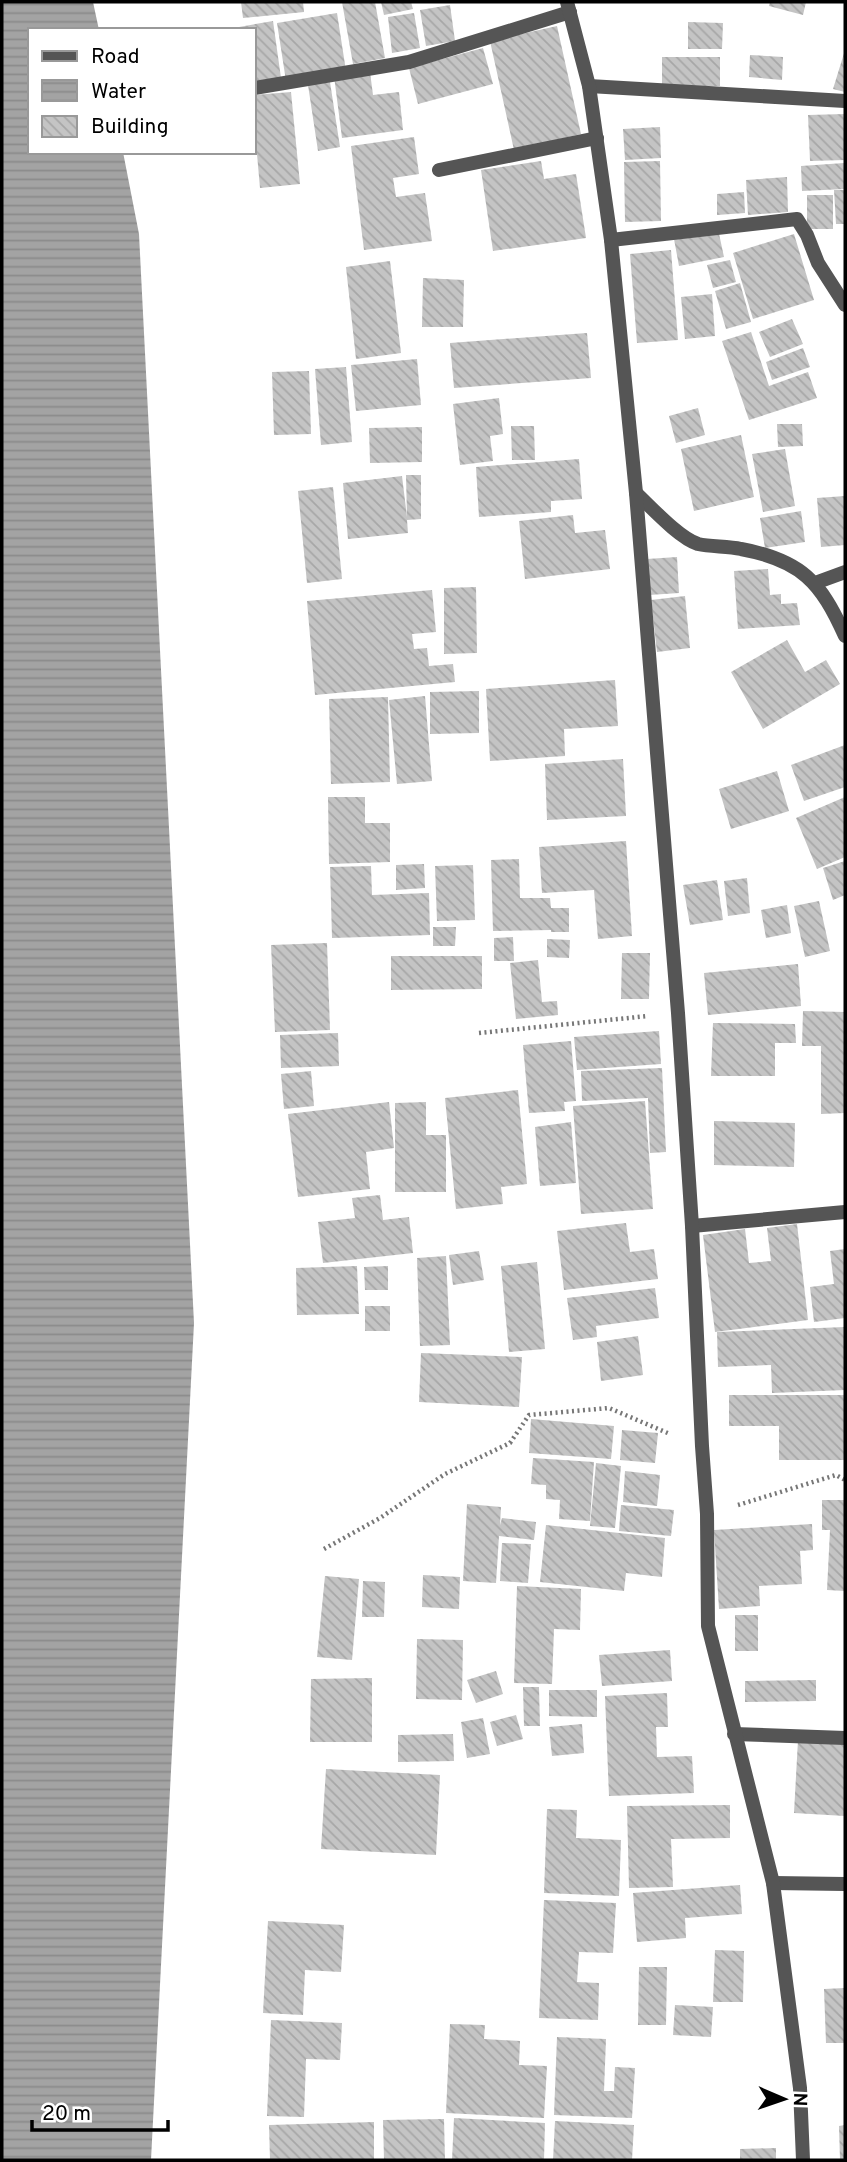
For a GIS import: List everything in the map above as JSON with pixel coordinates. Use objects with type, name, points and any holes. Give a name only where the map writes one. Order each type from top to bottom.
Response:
[{"type":"street","points":[[256,88],[409,62],[569,7],[589,86],[597,138],[611,240],[636,493],[678,1013],[692,1226],[707,1514],[708,1626],[773,1883],[800,2088],[803,2160]]},
{"type":"street","points":[[589,86],[845,101]]},
{"type":"street","points":[[439,170],[597,138]]},
{"type":"street","points":[[611,240],[797,219],[807,235],[817,262],[845,305]]},
{"type":"street","points":[[636,493],[673,528],[697,544],[751,551],[783,560],[815,583],[831,604],[845,636]]},
{"type":"street","points":[[815,583],[845,572]]},
{"type":"street","points":[[692,1226],[845,1212]]},
{"type":"street","points":[[734,1734],[845,1738]]},
{"type":"street","points":[[773,1883],[845,1884]]},
{"type":"path","points":[[479,1033],[678,1013]]},
{"type":"path","points":[[324,1549],[380,1518],[445,1474],[510,1443],[529,1415],[609,1408],[702,1446]]},
{"type":"path","points":[[707,1514],[836,1475],[845,1480]]},
{"type":"water","points":[[2,2],[93,2],[99,28],[28,28],[28,154],[123,154],[139,234],[194,1323],[151,2160],[2,2160]]},
{"type":"building","points":[[241,2],[303,2],[304,12],[243,18]]},
{"type":"building","points":[[342,2],[375,2],[385,58],[353,64]]},
{"type":"building","points":[[381,2],[411,2],[413,9],[384,15]]},
{"type":"building","points":[[770,2],[806,2],[803,15],[769,6]]},
{"type":"building","points":[[450,5],[455,41],[426,46],[420,10]]},
{"type":"building","points":[[337,13],[346,71],[286,81],[277,23]]},
{"type":"building","points":[[414,13],[420,48],[392,53],[388,17]]},
{"type":"building","points":[[273,21],[281,78],[256,82],[256,28],[239,27]]},
{"type":"building","points":[[688,22],[723,23],[722,49],[688,49]]},
{"type":"building","points":[[557,26],[581,134],[514,150],[490,41]]},
{"type":"building","points":[[483,48],[493,84],[418,104],[409,68]]},
{"type":"building","points":[[845,50],[845,92],[833,89]]},
{"type":"building","points":[[750,55],[783,57],[782,80],[749,77]]},
{"type":"building","points":[[662,57],[720,57],[720,86],[662,86]]},
{"type":"building","points":[[370,72],[373,95],[399,92],[403,130],[342,138],[334,76]]},
{"type":"building","points":[[330,82],[340,147],[318,151],[308,85]]},
{"type":"building","points":[[291,92],[300,184],[260,188],[256,95]]},
{"type":"building","points":[[845,114],[845,160],[810,161],[808,115]]},
{"type":"building","points":[[660,127],[661,158],[625,160],[623,129]]},
{"type":"building","points":[[414,137],[419,174],[393,178],[396,197],[425,193],[432,241],[364,250],[351,146]]},
{"type":"building","points":[[541,161],[544,179],[576,174],[586,238],[493,251],[481,170]]},
{"type":"building","points":[[660,161],[661,221],[625,222],[624,162]]},
{"type":"building","points":[[844,163],[845,189],[802,191],[801,166]]},
{"type":"building","points":[[787,177],[788,212],[748,215],[746,180]]},
{"type":"building","points":[[834,190],[845,190],[845,224],[836,224]]},
{"type":"building","points":[[744,192],[745,213],[717,215],[717,194]]},
{"type":"building","points":[[807,195],[833,195],[833,229],[807,229]]},
{"type":"building","points":[[718,229],[724,257],[679,266],[674,239]]},
{"type":"building","points":[[794,234],[814,300],[753,319],[733,253]]},
{"type":"building","points":[[671,250],[678,340],[637,343],[630,254]]},
{"type":"building","points":[[730,260],[736,282],[713,288],[707,265]]},
{"type":"building","points":[[390,261],[401,353],[356,359],[346,267]]},
{"type":"building","points":[[423,278],[464,280],[463,327],[422,327]]},
{"type":"building","points":[[740,283],[751,322],[726,329],[715,291]]},
{"type":"building","points":[[712,294],[715,336],[685,339],[681,297]]},
{"type":"building","points":[[792,319],[803,344],[770,357],[759,332]]},
{"type":"building","points":[[751,332],[769,386],[808,372],[817,398],[749,420],[722,341]]},
{"type":"building","points":[[587,333],[591,378],[454,388],[450,343]]},
{"type":"building","points":[[803,348],[810,367],[772,380],[766,362]]},
{"type":"building","points":[[417,359],[421,405],[356,411],[351,365]]},
{"type":"building","points":[[346,367],[352,442],[321,445],[315,369]]},
{"type":"building","points":[[309,371],[311,434],[274,435],[272,372]]},
{"type":"building","points":[[499,398],[503,434],[490,436],[493,461],[460,465],[453,404]]},
{"type":"building","points":[[698,408],[705,435],[676,443],[669,416]]},
{"type":"building","points":[[777,424],[802,424],[803,446],[778,447]]},
{"type":"building","points":[[511,426],[534,426],[535,460],[512,460]]},
{"type":"building","points":[[422,427],[422,462],[370,463],[369,428]]},
{"type":"building","points":[[741,435],[754,497],[694,511],[681,449]]},
{"type":"building","points":[[785,449],[795,506],[763,512],[752,454]]},
{"type":"building","points":[[579,459],[582,499],[551,501],[551,512],[479,517],[476,467]]},
{"type":"building","points":[[406,475],[421,475],[421,519],[407,520],[408,533],[348,539],[343,483],[402,476],[407,517]]},
{"type":"building","points":[[333,487],[342,579],[307,583],[298,491]]},
{"type":"building","points":[[845,496],[845,545],[821,547],[817,498]]},
{"type":"building","points":[[801,511],[805,542],[765,548],[760,518]]},
{"type":"building","points":[[573,515],[575,533],[605,530],[610,569],[525,579],[519,521]]},
{"type":"building","points":[[677,557],[679,593],[649,595],[647,559]]},
{"type":"building","points":[[768,569],[770,595],[781,594],[781,604],[797,603],[800,625],[738,629],[734,571]]},
{"type":"building","points":[[476,587],[477,653],[444,654],[444,588]]},
{"type":"building","points":[[432,590],[436,632],[412,634],[414,649],[427,648],[429,666],[453,664],[455,682],[315,695],[307,601]]},
{"type":"building","points":[[685,596],[690,648],[657,652],[651,600]]},
{"type":"building","points":[[787,640],[805,672],[826,660],[840,684],[763,729],[731,672]]},
{"type":"building","points":[[615,680],[618,726],[564,729],[565,756],[490,761],[486,689]]},
{"type":"building","points":[[479,691],[479,733],[430,734],[430,692]]},
{"type":"building","points":[[425,696],[432,781],[397,784],[389,700]]},
{"type":"building","points":[[388,697],[390,782],[331,784],[329,699]]},
{"type":"building","points":[[845,745],[845,787],[804,801],[791,765]]},
{"type":"building","points":[[623,759],[626,816],[547,820],[545,764]]},
{"type":"building","points":[[777,771],[789,811],[731,829],[719,789]]},
{"type":"building","points":[[328,797],[365,797],[365,823],[390,823],[390,862],[329,864]]},
{"type":"building","points":[[845,797],[845,857],[817,869],[796,818]]},
{"type":"building","points":[[626,841],[632,936],[598,939],[594,890],[542,893],[539,847]]},
{"type":"building","points":[[519,859],[520,898],[550,898],[551,908],[569,908],[569,932],[493,931],[491,860]]},
{"type":"building","points":[[845,861],[845,895],[833,900],[823,868]]},
{"type":"building","points":[[424,864],[425,888],[396,890],[396,865]]},
{"type":"building","points":[[473,865],[475,920],[437,921],[435,866]]},
{"type":"building","points":[[371,866],[372,895],[429,893],[430,935],[332,938],[330,867]]},
{"type":"building","points":[[747,878],[750,913],[728,916],[724,881]]},
{"type":"building","points":[[717,880],[723,920],[690,925],[683,885]]},
{"type":"building","points":[[819,901],[830,951],[805,957],[794,906]]},
{"type":"building","points":[[787,905],[791,933],[766,938],[761,910]]},
{"type":"building","points":[[433,927],[456,927],[455,946],[433,946]]},
{"type":"building","points":[[513,937],[514,961],[494,961],[494,938]]},
{"type":"building","points":[[547,939],[570,940],[569,958],[547,957]]},
{"type":"building","points":[[327,943],[330,1030],[275,1032],[271,945]]},
{"type":"building","points":[[622,953],[650,953],[649,999],[621,999]]},
{"type":"building","points":[[391,956],[482,956],[482,989],[391,990]]},
{"type":"building","points":[[538,960],[542,1002],[557,1001],[558,1015],[516,1019],[510,963]]},
{"type":"building","points":[[798,964],[801,1006],[708,1015],[704,973]]},
{"type":"building","points":[[803,1011],[845,1012],[845,1113],[821,1114],[821,1046],[802,1046]]},
{"type":"building","points":[[713,1023],[795,1024],[796,1043],[775,1043],[775,1076],[711,1076]]},
{"type":"building","points":[[659,1031],[661,1064],[577,1070],[574,1037]]},
{"type":"building","points":[[338,1033],[339,1066],[281,1068],[280,1035]]},
{"type":"building","points":[[571,1041],[576,1101],[564,1102],[565,1111],[529,1113],[523,1045]]},
{"type":"building","points":[[662,1068],[666,1152],[650,1153],[648,1098],[582,1101],[581,1071]]},
{"type":"building","points":[[311,1071],[314,1106],[284,1109],[281,1074]]},
{"type":"building","points":[[518,1090],[527,1184],[501,1187],[503,1204],[456,1209],[445,1098]]},
{"type":"building","points":[[645,1101],[653,1209],[581,1214],[573,1106]]},
{"type":"building","points":[[389,1102],[394,1148],[366,1152],[370,1189],[298,1197],[288,1114]]},
{"type":"building","points":[[426,1102],[426,1135],[446,1135],[446,1192],[395,1192],[395,1103]]},
{"type":"building","points":[[714,1121],[795,1123],[794,1167],[714,1165]]},
{"type":"building","points":[[571,1122],[576,1183],[540,1186],[535,1127]]},
{"type":"building","points":[[380,1195],[383,1220],[409,1217],[413,1253],[323,1263],[318,1222],[355,1218],[352,1198]]},
{"type":"building","points":[[626,1223],[630,1252],[654,1249],[658,1279],[564,1290],[557,1231]]},
{"type":"building","points":[[797,1224],[808,1320],[715,1332],[703,1235],[745,1229],[749,1263],[771,1261],[767,1228]]},
{"type":"building","points":[[845,1249],[845,1318],[814,1322],[810,1287],[834,1284],[830,1251]]},
{"type":"building","points":[[479,1251],[484,1280],[453,1285],[449,1255]]},
{"type":"building","points":[[446,1256],[450,1345],[420,1346],[417,1258]]},
{"type":"building","points":[[537,1262],[545,1349],[509,1352],[501,1266]]},
{"type":"building","points":[[357,1266],[359,1314],[297,1315],[296,1268]]},
{"type":"building","points":[[388,1266],[388,1290],[365,1290],[364,1267]]},
{"type":"building","points":[[655,1288],[659,1318],[596,1326],[597,1337],[573,1340],[567,1298]]},
{"type":"building","points":[[365,1306],[390,1306],[390,1331],[365,1331]]},
{"type":"building","points":[[845,1327],[845,1390],[772,1393],[771,1365],[718,1367],[717,1332]]},
{"type":"building","points":[[638,1336],[643,1375],[601,1381],[597,1342]]},
{"type":"building","points":[[421,1353],[522,1357],[519,1407],[419,1402]]},
{"type":"building","points":[[729,1395],[845,1395],[845,1460],[779,1460],[779,1426],[729,1426]]},
{"type":"building","points":[[531,1419],[614,1426],[611,1459],[529,1453]]},
{"type":"building","points":[[622,1430],[658,1433],[655,1463],[620,1460]]},
{"type":"building","points":[[533,1458],[594,1462],[590,1521],[559,1519],[560,1500],[546,1499],[546,1485],[531,1484]]},
{"type":"building","points":[[596,1463],[621,1466],[615,1528],[590,1526]]},
{"type":"building","points":[[625,1471],[660,1475],[657,1506],[623,1502]]},
{"type":"building","points":[[822,1500],[845,1500],[845,1591],[827,1590],[830,1530],[822,1530]]},
{"type":"building","points":[[467,1504],[501,1507],[500,1525],[502,1518],[536,1522],[534,1540],[499,1536],[496,1583],[463,1581]]},
{"type":"building","points":[[621,1505],[674,1510],[671,1536],[619,1531]]},
{"type":"building","points":[[812,1524],[813,1550],[800,1551],[802,1584],[759,1586],[760,1606],[719,1609],[714,1530]]},
{"type":"building","points":[[546,1525],[665,1538],[662,1577],[626,1573],[624,1591],[540,1582]]},
{"type":"building","points":[[502,1543],[531,1544],[528,1583],[500,1581]]},
{"type":"building","points":[[423,1575],[460,1577],[459,1609],[422,1607]]},
{"type":"building","points":[[325,1576],[359,1579],[352,1660],[317,1657]]},
{"type":"building","points":[[363,1581],[385,1582],[384,1617],[362,1617]]},
{"type":"building","points":[[517,1586],[581,1589],[580,1630],[554,1629],[552,1684],[514,1683]]},
{"type":"building","points":[[735,1615],[758,1615],[758,1651],[735,1651]]},
{"type":"building","points":[[417,1639],[463,1640],[462,1700],[416,1699]]},
{"type":"building","points":[[670,1650],[672,1681],[602,1686],[599,1655]]},
{"type":"building","points":[[496,1671],[503,1694],[476,1703],[467,1680]]},
{"type":"building","points":[[372,1678],[372,1742],[310,1742],[311,1679]]},
{"type":"building","points":[[816,1680],[816,1701],[745,1702],[745,1681]]},
{"type":"building","points":[[523,1687],[539,1687],[540,1726],[524,1726]]},
{"type":"building","points":[[549,1690],[597,1690],[597,1717],[549,1716]]},
{"type":"building","points":[[667,1693],[668,1727],[656,1727],[657,1757],[692,1756],[694,1793],[609,1796],[605,1696]]},
{"type":"building","points":[[516,1715],[523,1739],[497,1746],[490,1722]]},
{"type":"building","points":[[483,1718],[490,1754],[467,1758],[461,1722]]},
{"type":"building","points":[[582,1724],[584,1753],[552,1756],[549,1727]]},
{"type":"building","points":[[453,1734],[454,1761],[398,1762],[398,1735]]},
{"type":"building","points":[[798,1740],[845,1743],[845,1816],[794,1813]]},
{"type":"building","points":[[326,1769],[440,1775],[436,1855],[321,1849]]},
{"type":"building","points":[[730,1805],[730,1838],[671,1839],[673,1887],[629,1888],[627,1806]]},
{"type":"building","points":[[547,1809],[577,1810],[576,1838],[621,1840],[619,1896],[544,1893]]},
{"type":"building","points":[[740,1885],[742,1914],[685,1918],[686,1938],[637,1942],[633,1893]]},
{"type":"building","points":[[544,1900],[616,1903],[613,1953],[579,1952],[577,1982],[599,1983],[598,2020],[539,2018]]},
{"type":"building","points":[[268,1921],[344,1925],[341,1972],[305,1970],[303,2015],[263,2013]]},
{"type":"building","points":[[715,1950],[744,1951],[743,2002],[713,2002]]},
{"type":"building","points":[[639,1967],[667,1967],[666,2025],[638,2025]]},
{"type":"building","points":[[845,1988],[845,2043],[826,2043],[824,1989]]},
{"type":"building","points":[[675,2005],[713,2007],[711,2037],[673,2035]]},
{"type":"building","points":[[271,2020],[342,2023],[340,2060],[306,2059],[304,2117],[267,2116]]},
{"type":"building","points":[[450,2024],[485,2025],[484,2039],[520,2041],[519,2065],[547,2066],[544,2118],[446,2113]]},
{"type":"building","points":[[557,2037],[606,2039],[604,2091],[614,2091],[615,2067],[635,2068],[632,2118],[554,2115]]},
{"type":"building","points":[[454,2118],[545,2123],[544,2160],[452,2160]]},
{"type":"building","points":[[444,2119],[445,2160],[384,2160],[383,2120]]},
{"type":"building","points":[[555,2121],[634,2125],[632,2160],[553,2160]]},
{"type":"building","points":[[374,2122],[374,2160],[270,2160],[269,2125]]},
{"type":"building","points":[[845,2125],[845,2160],[840,2160],[839,2126]]},
{"type":"building","points":[[776,2148],[776,2160],[740,2160],[740,2149]]}]
